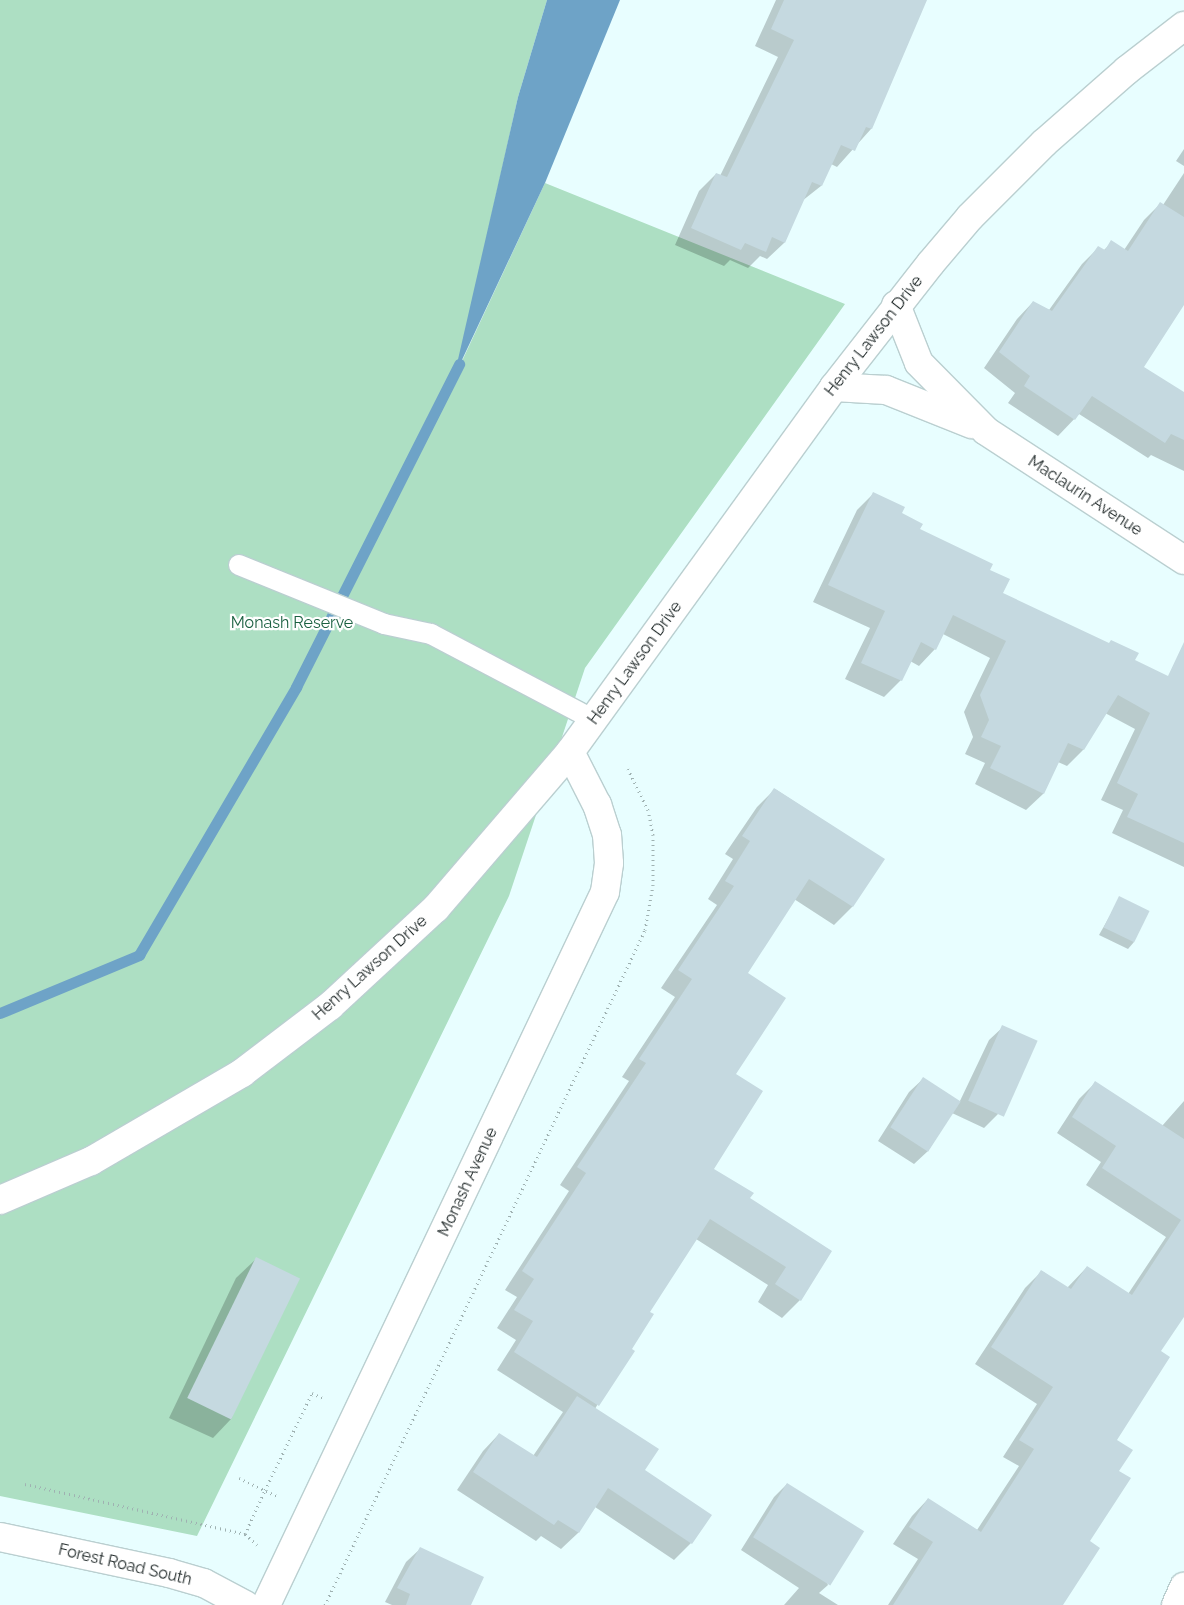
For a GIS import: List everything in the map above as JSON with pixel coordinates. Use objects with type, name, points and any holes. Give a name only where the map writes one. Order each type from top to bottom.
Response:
[{"type":"street","name":"Henry Lawson Drive","points":[[0,1200],[41,1185],[135,1138],[242,1073],[289,1038],[373,969],[436,908],[570,752],[834,387],[896,305],[970,218],[1038,149],[1127,70],[1184,26]]},
{"type":"street","name":"Maclaurin Avenue","points":[[896,305],[919,363],[986,431]]},
{"type":"street","name":"Maclaurin Avenue","points":[[834,387],[886,390],[986,431],[1184,560]]},
{"type":"street","name":"Monash Avenue","points":[[266,1605],[605,892],[609,863],[607,835],[597,805],[570,752]]},
{"type":"street","name":"Forest Road South","points":[[0,1537],[169,1573],[204,1583],[245,1605]]},
{"type":"street","points":[[1176,1605],[1184,1587]]},
{"type":"lane","points":[[239,565],[384,624],[432,634],[594,720]]},
{"type":"path","points":[[324,1605],[645,930],[653,884],[653,835],[648,810],[628,769]]},
{"type":"path","points":[[239,1478],[282,1498]]},
{"type":"path","points":[[25,1484],[245,1534]]},
{"type":"green space","name":"Monash Reserve","points":[[0,0],[547,0],[518,97],[456,374],[545,183],[845,304],[585,668],[509,896],[197,1536],[0,1496]]},
{"type":"water","points":[[547,0],[620,0],[545,183],[454,377],[518,97]]},
{"type":"building","points":[[784,0],[927,0],[872,129],[866,127],[855,151],[841,145],[822,186],[812,182],[785,243],[772,237],[766,252],[745,243],[741,250],[691,228],[716,173],[727,177],[794,40],[771,29]]},
{"type":"building","points":[[1160,202],[1184,217],[1184,305],[1144,367],[1184,392],[1184,440],[1171,434],[1165,443],[1092,396],[1075,420],[1024,386],[1030,376],[999,352],[1033,301],[1052,311],[1098,246],[1105,250],[1111,240],[1128,251]]},
{"type":"building","points":[[873,492],[905,507],[902,513],[923,524],[920,529],[993,564],[990,570],[1010,579],[1003,593],[1109,643],[1111,640],[1139,653],[1135,660],[1168,676],[1184,642],[1184,843],[1127,817],[1138,794],[1117,783],[1150,713],[1118,695],[1084,750],[1068,743],[1044,794],[990,768],[1001,746],[981,737],[989,720],[980,695],[1006,641],[953,615],[936,650],[921,642],[902,681],[861,663],[885,611],[828,585]]},
{"type":"building","points":[[774,788],[885,859],[853,907],[809,879],[748,973],[786,998],[736,1074],[763,1091],[714,1169],[754,1193],[750,1198],[832,1251],[801,1301],[775,1284],[786,1267],[710,1219],[650,1312],[654,1314],[632,1349],[635,1351],[599,1406],[514,1352],[533,1321],[514,1310],[534,1279],[522,1271],[586,1173],[577,1167],[646,1063],[639,1059],[692,979],[678,970],[734,886],[725,881],[750,841],[742,836]]},
{"type":"building","points":[[1119,896],[1150,911],[1134,942],[1104,927]]},
{"type":"building","points":[[1002,1025],[1038,1041],[1004,1117],[968,1101]]},
{"type":"building","points":[[923,1077],[961,1102],[928,1152],[890,1127]]},
{"type":"building","points":[[1095,1081],[1184,1139],[1184,1317],[1161,1351],[1170,1357],[1117,1440],[1133,1450],[1119,1471],[1131,1478],[1090,1541],[1100,1548],[1063,1605],[893,1605],[933,1542],[909,1527],[928,1498],[981,1532],[1034,1449],[1019,1440],[1053,1387],[991,1347],[1041,1270],[1071,1289],[1087,1266],[1132,1295],[1181,1220],[1102,1168],[1116,1146],[1072,1117]]},
{"type":"building","points":[[256,1257],[300,1278],[231,1420],[187,1398]]},
{"type":"building","points":[[577,1396],[659,1449],[645,1470],[712,1515],[692,1544],[608,1488],[579,1533],[558,1520],[554,1525],[473,1472],[499,1433],[537,1457]]},
{"type":"building","points":[[787,1483],[864,1531],[830,1585],[753,1537]]},
{"type":"building","points":[[420,1547],[484,1577],[471,1605],[406,1605],[410,1594],[397,1588]]},
{"type":"waterway","points":[[0,1013],[139,955],[296,687],[459,364]]}]
